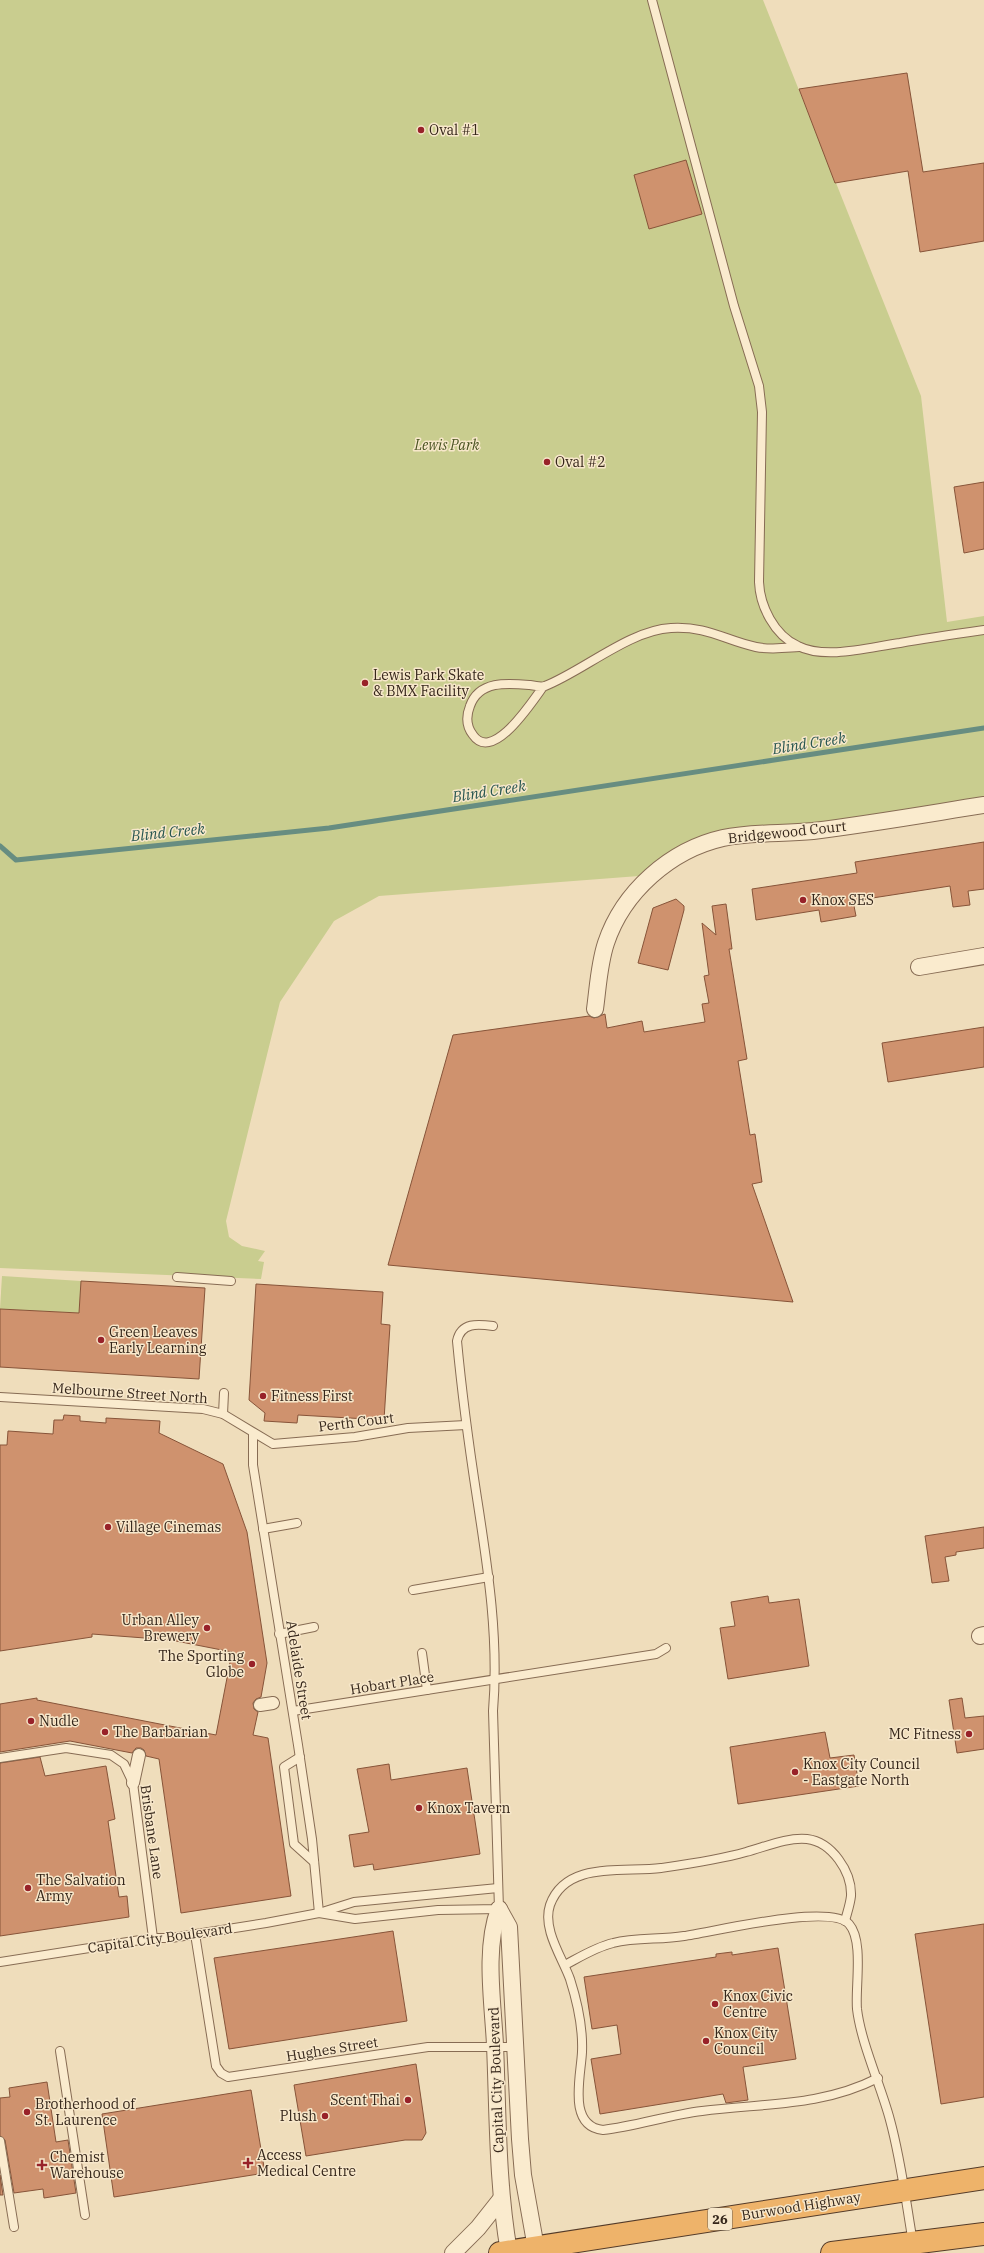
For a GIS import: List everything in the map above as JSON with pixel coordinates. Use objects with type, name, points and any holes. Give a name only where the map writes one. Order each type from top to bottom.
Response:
[{"type":"highway","name":"Burwood Highway","points":[[505,2252],[984,2178]]},
{"type":"highway","points":[[832,2253],[984,2234]]},
{"type":"street","name":"Bridgewood Court","points":[[595,1009],[603,957],[614,924],[643,883],[661,866],[678,856],[708,843],[734,836],[814,831],[984,805]]},
{"type":"street","points":[[919,967],[984,956]]},
{"type":"street","points":[[260,1705],[273,1703]]},
{"type":"street","points":[[133,1783],[139,1754]]},
{"type":"street","name":"Capital City Boulevard","points":[[499,1909],[492,1938],[496,2104],[505,2252]]},
{"type":"street","name":"Capital City Boulevard","points":[[499,1909],[509,1927],[521,2153],[536,2248]]},
{"type":"street","points":[[453,2253],[492,2212],[501,2199]]},
{"type":"lane","points":[[652,0],[734,306],[759,386],[762,412],[759,591],[764,607],[775,627],[789,641],[798,647]]},
{"type":"lane","points":[[543,687],[504,683],[487,688],[477,695],[468,712],[467,720],[473,735],[477,740],[484,742],[503,735],[514,726],[543,687],[638,637],[669,628],[709,631],[764,648],[798,647],[839,652],[984,630]]},
{"type":"lane","points":[[177,1277],[231,1281]]},
{"type":"lane","points":[[493,1326],[472,1324],[465,1327],[458,1336],[457,1342],[466,1425],[489,1577],[496,1679],[493,1711],[499,1909]]},
{"type":"lane","points":[[223,1414],[224,1393]]},
{"type":"lane","name":"Melbourne Street North","points":[[0,1397],[203,1409],[223,1414],[253,1433]]},
{"type":"lane","name":"Perth Court","points":[[253,1433],[273,1444],[355,1437],[408,1428],[466,1425]]},
{"type":"lane","name":"Adelaide Street","points":[[253,1433],[254,1465],[279,1634],[300,1757],[314,1862],[319,1913]]},
{"type":"lane","points":[[264,1529],[297,1523]]},
{"type":"lane","points":[[413,1590],[489,1577]]},
{"type":"lane","points":[[279,1634],[314,1627]]},
{"type":"lane","name":"Hobart Place","points":[[293,1712],[656,1654],[666,1648]]},
{"type":"lane","points":[[422,1653],[428,1690]]},
{"type":"lane","name":"Brisbane Lane","points":[[0,1758],[66,1748],[111,1755],[124,1764],[133,1783],[153,1938]]},
{"type":"lane","points":[[300,1757],[284,1767],[294,1844],[314,1862]]},
{"type":"lane","points":[[845,1921],[851,1896],[845,1872],[838,1859],[828,1849],[815,1841],[806,1839],[789,1841],[707,1861],[650,1869],[593,1871],[579,1876],[565,1885],[554,1896],[550,1907],[550,1926],[575,1998],[581,2037],[578,2100],[585,2119],[597,2129],[611,2129],[696,2112],[768,2106],[831,2097],[852,2090],[878,2078]]},
{"type":"lane","name":"Capital City Boulevard","points":[[0,1962],[153,1938],[195,1934],[319,1913],[354,1902],[498,1888]]},
{"type":"lane","name":"Capital City Boulevard","points":[[319,1913],[355,1919],[438,1910],[499,1909]]},
{"type":"lane","points":[[565,1966],[603,1946],[624,1941],[684,1936],[804,1917],[832,1917],[845,1921],[852,1928],[858,1950],[856,1995],[859,2022],[878,2078],[895,2139],[913,2243]]},
{"type":"lane","name":"Hughes Street","points":[[195,1934],[216,2066],[221,2073],[228,2077],[428,2047],[495,2047]]},
{"type":"lane","points":[[495,2047],[516,2047]]},
{"type":"lane","points":[[60,2051],[85,2216]]},
{"type":"lane","points":[[0,2141],[14,2227]]},
{"type":"green space","name":"Lewis Park","points":[[0,0],[763,0],[921,396],[947,622],[984,616],[984,805],[735,836],[652,875],[379,896],[334,921],[280,1002],[226,1221],[229,1237],[242,1246],[265,1251],[258,1261],[264,1262],[261,1279],[0,1268]]},
{"type":"green space","points":[[2,1276],[81,1281],[79,1313],[0,1309]]},
{"type":"building","points":[[907,73],[923,172],[984,163],[984,241],[920,252],[908,171],[835,183],[799,89]]},
{"type":"building","points":[[686,160],[702,214],[649,229],[634,175]]},
{"type":"building","points":[[984,482],[984,549],[964,553],[954,487]]},
{"type":"building","points":[[984,842],[984,889],[968,891],[970,905],[953,907],[950,886],[853,901],[856,916],[821,922],[819,910],[756,920],[752,889],[857,873],[855,862]]},
{"type":"building","points":[[676,899],[684,906],[684,910],[668,970],[638,963],[653,908]]},
{"type":"building","points":[[726,904],[732,949],[729,949],[747,1059],[738,1061],[750,1135],[755,1134],[762,1182],[752,1184],[793,1302],[388,1265],[453,1035],[589,1016],[594,1018],[605,1014],[607,1028],[642,1021],[644,1032],[705,1022],[702,1004],[709,1003],[704,976],[709,975],[702,923],[716,935],[712,906]]},
{"type":"building","points":[[984,1027],[984,1067],[888,1082],[882,1043]]},
{"type":"building","name":"Green Leaves Early Learning","points":[[81,1281],[205,1288],[199,1379],[0,1367],[0,1309],[79,1313]]},
{"type":"building","points":[[256,1284],[383,1292],[381,1324],[390,1325],[384,1420],[298,1415],[297,1423],[264,1421],[265,1413],[249,1400]]},
{"type":"building","points":[[64,1415],[80,1416],[80,1421],[106,1423],[106,1418],[160,1421],[159,1433],[223,1464],[247,1532],[267,1663],[261,1697],[256,1699],[253,1703],[254,1709],[258,1712],[253,1735],[268,1738],[291,1896],[181,1913],[159,1759],[146,1756],[144,1750],[141,1748],[136,1748],[132,1753],[70,1741],[0,1752],[0,1704],[37,1698],[37,1700],[216,1735],[232,1652],[171,1640],[92,1634],[92,1637],[0,1651],[0,1445],[7,1445],[8,1431],[53,1434],[54,1420],[63,1420]]},
{"type":"building","points":[[984,1527],[984,1548],[956,1552],[956,1555],[945,1557],[949,1581],[932,1583],[925,1536]]},
{"type":"building","points":[[768,1596],[769,1603],[799,1599],[809,1666],[728,1679],[720,1628],[735,1626],[731,1602]]},
{"type":"building","name":"MC Fitness","points":[[962,1698],[965,1718],[984,1716],[984,1749],[957,1753],[949,1700]]},
{"type":"building","name":"Knox City Council - Eastgate North","points":[[825,1732],[830,1758],[854,1755],[859,1786],[738,1804],[730,1747]]},
{"type":"building","points":[[40,1757],[45,1776],[106,1766],[115,1819],[108,1821],[119,1897],[127,1896],[129,1917],[0,1936],[0,1763]]},
{"type":"building","name":"Knox Tavern","points":[[389,1764],[391,1780],[467,1768],[480,1854],[374,1870],[373,1864],[354,1867],[349,1835],[369,1832],[357,1769]]},
{"type":"building","points":[[984,1924],[984,2097],[941,2104],[915,1934]]},
{"type":"building","points":[[393,1931],[407,2021],[229,2049],[214,1958]]},
{"type":"building","name":"Knox City Council","points":[[778,1948],[796,2059],[743,2067],[748,2100],[726,2103],[723,2094],[600,2114],[591,2059],[621,2054],[617,2025],[592,2029],[584,1977],[716,1957],[716,1954],[732,1952],[732,1955]]},
{"type":"building","points":[[416,2064],[426,2133],[422,2140],[405,2140],[306,2156],[294,2085]]},
{"type":"building","name":"Chemist Warehouse","points":[[47,2082],[56,2142],[68,2140],[76,2193],[44,2198],[43,2189],[14,2193],[5,2140],[0,2136],[0,2098],[10,2097],[9,2088]]},
{"type":"building","points":[[251,2090],[265,2173],[114,2197],[102,2114]]},
{"type":"building","points":[[0,2175],[3,2195],[0,2195]]},
{"type":"waterway","name":"Blind Creek","points":[[0,846],[16,860],[329,828],[984,728]]},
{"type":"place","name":"Oval #1","points":[[421,130]]},
{"type":"place","name":"Oval #2","points":[[547,462]]},
{"type":"place","name":"Lewis Park Skate & BMX Facility","points":[[365,683]]},
{"type":"place","name":"Knox SES","points":[[803,900]]},
{"type":"place","name":"Green Leaves Early Learning","points":[[101,1340]]},
{"type":"place","name":"Fitness First","points":[[263,1396]]},
{"type":"place","name":"Village Cinemas","points":[[108,1527]]},
{"type":"place","name":"Urban Alley Brewery","points":[[207,1628]]},
{"type":"place","name":"The Sporting Globe","points":[[252,1664]]},
{"type":"place","name":"Nudle","points":[[31,1721]]},
{"type":"place","name":"The Barbarian","points":[[105,1732]]},
{"type":"place","name":"MC Fitness","points":[[969,1734]]},
{"type":"place","name":"Knox City Council - Eastgate North","points":[[795,1772]]},
{"type":"place","name":"Knox Tavern","points":[[419,1808]]},
{"type":"place","name":"The Salvation Army","points":[[28,1888]]},
{"type":"place","name":"Knox Civic Centre","points":[[715,2004]]},
{"type":"place","name":"Knox City Council","points":[[706,2041]]},
{"type":"place","name":"Scent Thai","points":[[408,2100]]},
{"type":"place","name":"Brotherhood of St. Laurence","points":[[27,2112]]},
{"type":"place","name":"Plush","points":[[325,2116]]},
{"type":"place","name":"Access Medical Centre","points":[[248,2163]]},
{"type":"place","name":"Chemist Warehouse","points":[[42,2165]]}]
